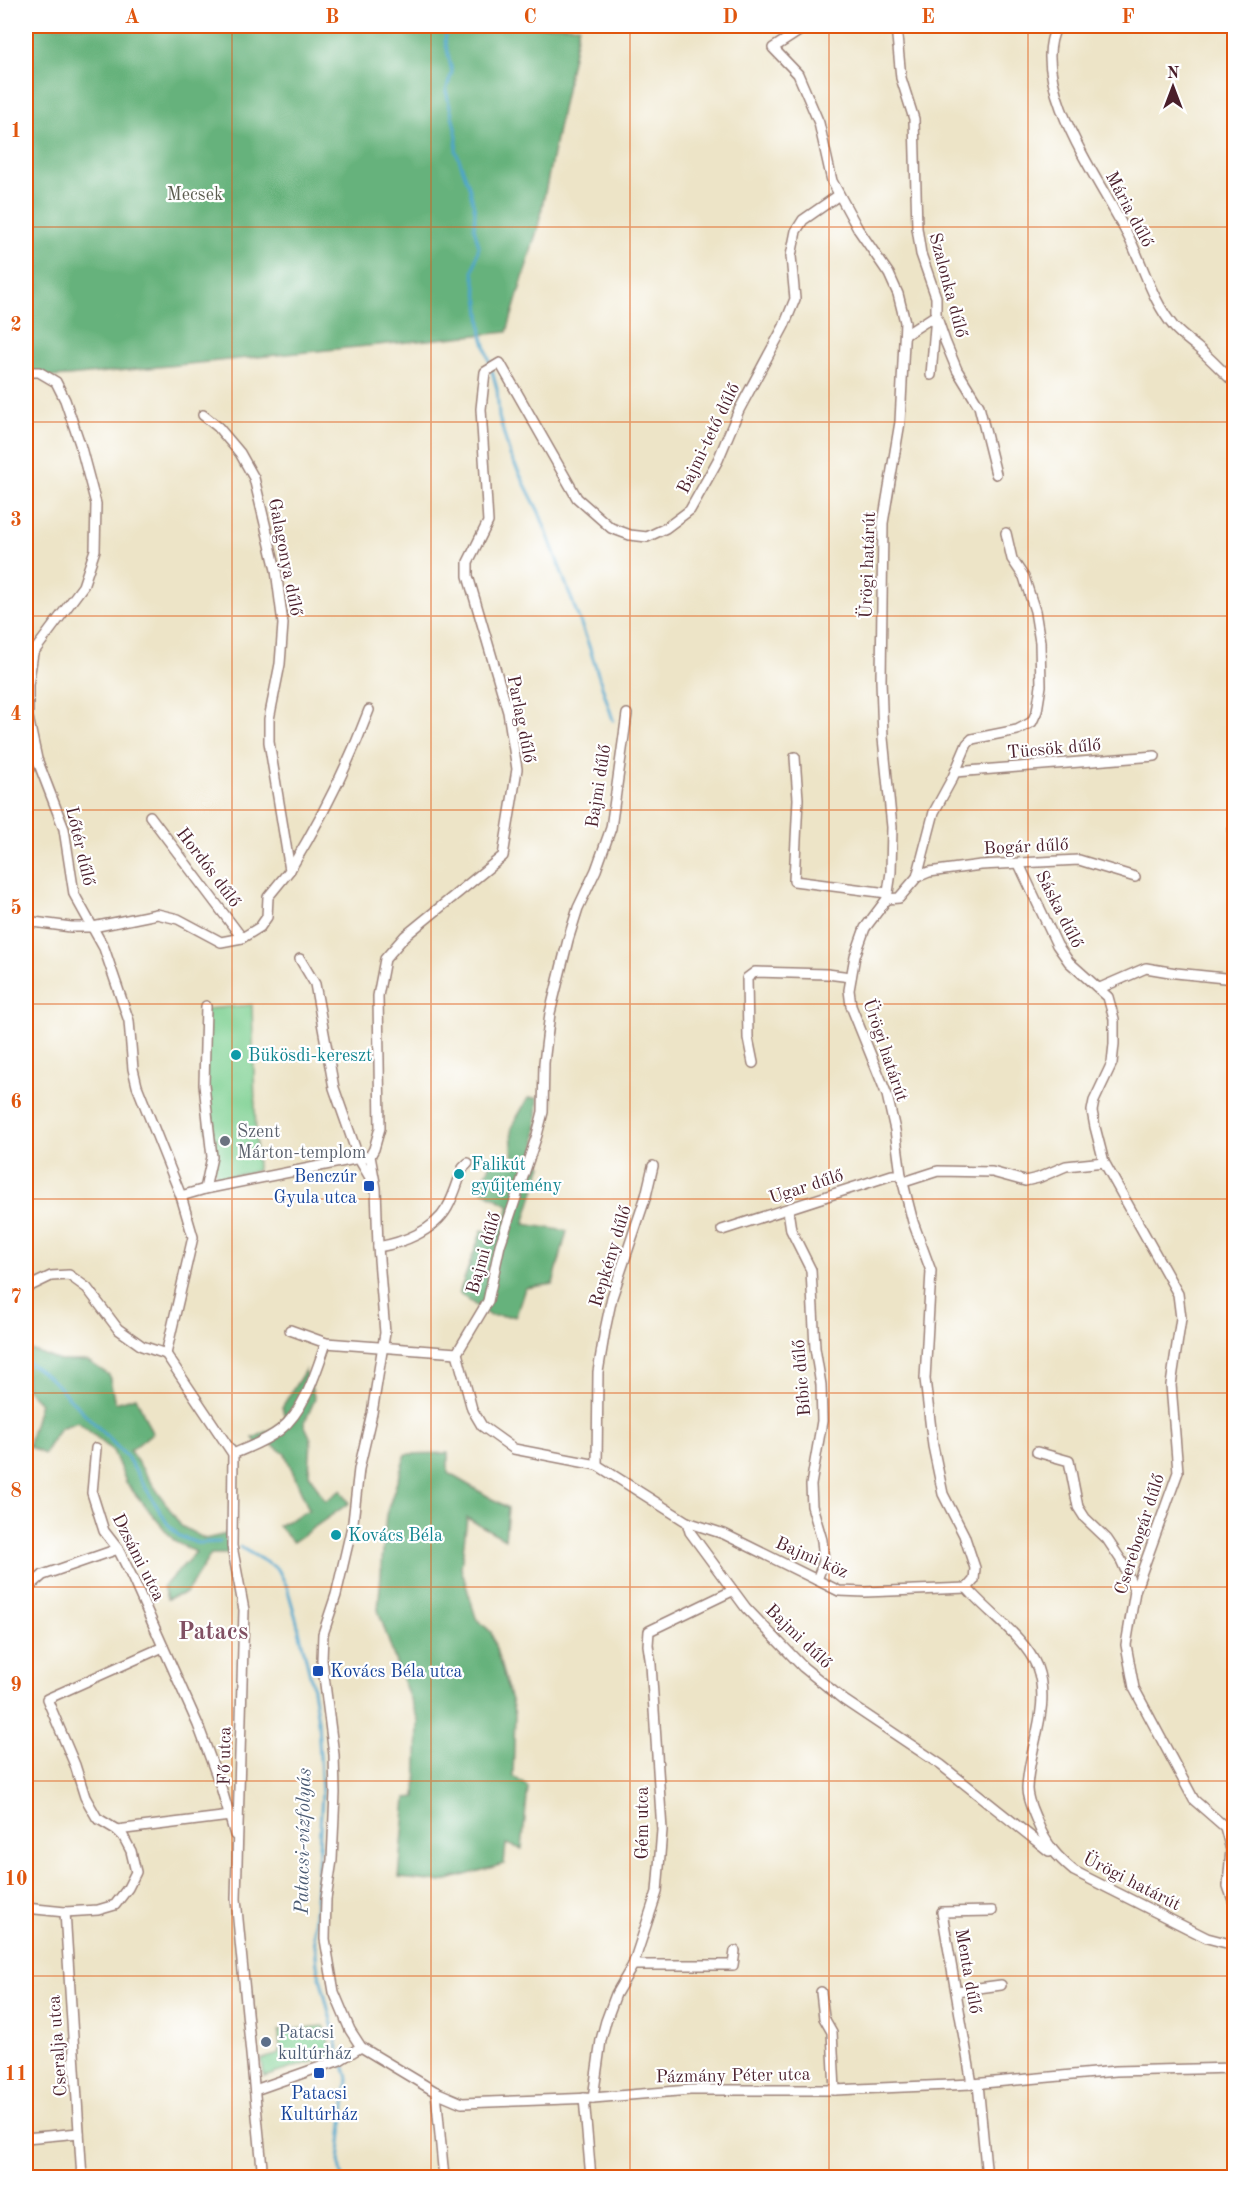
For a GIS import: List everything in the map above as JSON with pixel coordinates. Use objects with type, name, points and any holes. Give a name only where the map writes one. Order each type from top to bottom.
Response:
[{"type":"street","name":"Ürögi határút","points":[[807,26],[773,48],[798,74],[819,123],[832,181],[858,229],[889,274],[898,294],[905,322],[900,422],[883,523],[881,680],[883,738],[892,827],[891,872],[887,896],[865,928],[855,956],[849,990],[851,1006],[887,1095],[913,1222],[931,1271],[925,1379],[933,1446],[943,1494],[963,1535],[975,1568],[974,1580],[967,1588],[1029,1652],[1037,1667],[1041,1686],[1040,1726],[1027,1791],[1031,1807],[1046,1842],[1060,1860],[1074,1871],[1207,1938],[1234,1945]]},
{"type":"street","name":"Szalonka dűlő","points":[[896,26],[901,78],[914,119],[917,228],[921,254],[936,297],[936,315],[957,370],[979,406],[996,474]]},
{"type":"street","name":"Mária dűlő","points":[[1057,26],[1053,33],[1049,57],[1053,82],[1076,145],[1126,231],[1153,296],[1163,311],[1175,328],[1234,382]]},
{"type":"street","name":"Bajmi-tető dűlő","points":[[500,363],[577,498],[611,528],[630,536],[647,537],[666,528],[690,510],[718,460],[739,410],[784,326],[795,299],[791,256],[796,231],[803,220],[839,195]]},
{"type":"street","points":[[905,335],[936,315]]},
{"type":"street","points":[[931,375],[936,315]]},
{"type":"street","name":"Parlag dűlő","points":[[372,1153],[380,1128],[378,996],[385,959],[405,936],[503,856],[511,814],[517,769],[507,712],[468,576],[468,562],[488,522],[481,409],[486,372],[500,363]]},
{"type":"street","name":"Lőtér dűlő","points":[[26,372],[39,372],[56,382],[65,400],[76,433],[96,504],[95,550],[83,586],[33,653],[28,685],[28,717],[37,759],[64,829],[74,894],[104,948],[129,1021],[133,1069],[137,1086],[181,1196],[193,1237],[166,1354]]},
{"type":"street","name":"Galagonya dűlő","points":[[202,415],[218,427],[240,453],[255,478],[276,570],[283,624],[280,664],[269,719],[269,742],[290,870]]},
{"type":"street","points":[[795,757],[798,799],[794,881],[899,898],[917,877],[934,812],[967,744],[972,739],[1017,730],[1032,722],[1037,711],[1041,686],[1041,664],[1035,611],[1024,577],[1012,559],[1006,532]]},
{"type":"street","points":[[26,921],[71,927],[93,927],[157,914],[178,919],[221,942],[242,938],[260,927],[267,917],[268,897],[290,870],[314,831],[358,740],[369,710]]},
{"type":"street","name":"Bajmi dűlő","points":[[627,714],[611,828],[567,940],[550,1012],[544,1063],[543,1112],[537,1136],[500,1245],[488,1300],[457,1353],[472,1409],[483,1426],[514,1449],[597,1465],[687,1522],[690,1532],[732,1591],[803,1667],[844,1700],[940,1766],[1060,1860]]},
{"type":"street","name":"Tücsök dűlő","points":[[955,772],[1155,756]]},
{"type":"street","name":"Hordós dűlő","points":[[150,816],[242,938]]},
{"type":"street","name":"Bogár dűlő","points":[[917,877],[950,868],[1079,860],[1135,877]]},
{"type":"street","name":"Sáska dűlő","points":[[1019,864],[1057,945],[1069,962],[1108,997],[1114,1019],[1112,1063],[1094,1101],[1092,1111],[1104,1162]]},
{"type":"street","points":[[300,959],[315,984],[334,1088],[359,1159],[376,1188]]},
{"type":"street","points":[[1100,988],[1146,968],[1234,979]]},
{"type":"street","points":[[753,1063],[748,1038],[747,978],[755,972],[851,977]]},
{"type":"street","points":[[205,1189],[212,1157],[204,1085],[206,1006]]},
{"type":"street","points":[[181,1196],[205,1189],[359,1159],[372,1153],[385,1333],[360,1469],[353,1522],[336,1595],[323,1634],[322,1660],[334,1755],[335,1793],[332,1860],[326,1899],[326,1939],[334,1992],[350,2030],[361,2047],[340,2060],[255,2090]]},
{"type":"street","name":"Ugar dűlő","points":[[722,1230],[892,1175],[903,1179],[938,1170],[992,1172],[1024,1181],[1038,1179],[1066,1166],[1104,1162]]},
{"type":"street","name":"Cserebogár dűlő","points":[[1104,1162],[1178,1294],[1181,1318],[1171,1385],[1178,1472],[1135,1591],[1126,1645],[1134,1688],[1194,1800],[1225,1827],[1231,1850],[1228,1886],[1234,1903]]},
{"type":"street","points":[[378,1247],[417,1235],[431,1224],[447,1209],[463,1168],[468,1163]]},
{"type":"street","name":"Repkény dűlő","points":[[597,1465],[598,1372],[605,1330],[612,1297],[646,1196],[653,1166]]},
{"type":"street","name":"Bíbic dűlő","points":[[788,1210],[791,1230],[811,1270],[814,1348],[820,1385],[822,1421],[811,1485],[812,1506],[822,1540],[824,1561],[817,1580]]},
{"type":"street","points":[[26,1288],[51,1276],[69,1275],[87,1288],[118,1329],[142,1346],[166,1354],[233,1454],[264,1441],[281,1429],[299,1407],[326,1343]]},
{"type":"street","points":[[290,1330],[326,1343],[457,1353]]},
{"type":"street","name":"Dzsámi utca","points":[[96,1448],[92,1493],[104,1531],[118,1549],[198,1725],[221,1787],[238,1846]]},
{"type":"street","points":[[1037,1452],[1069,1461],[1077,1507],[1107,1539],[1121,1560],[1135,1591]]},
{"type":"street","name":"Fő utca","points":[[233,1454],[232,1546],[244,1610],[236,1899],[263,2178]]},
{"type":"street","name":"Bajmi köz","points":[[687,1522],[724,1534],[839,1591],[967,1588]]},
{"type":"street","points":[[26,1590],[44,1575],[118,1549]]},
{"type":"street","name":"Gém utca","points":[[591,2178],[588,2098],[601,2040],[616,1994],[633,1965],[657,1892],[662,1830],[648,1645],[649,1631],[732,1591]]},
{"type":"street","points":[[26,1908],[65,1912],[98,1910],[115,1905],[128,1888],[136,1872],[131,1851],[117,1830],[97,1818],[85,1797],[75,1765],[47,1699],[163,1647]]},
{"type":"street","points":[[117,1830],[230,1816]]},
{"type":"street","name":"Menta dűlő","points":[[987,2178],[975,2084],[942,1912],[992,1911]]},
{"type":"street","name":"Cseralja utca","points":[[65,1912],[82,2178]]},
{"type":"street","points":[[633,1965],[733,1965],[735,1951]]},
{"type":"street","points":[[956,1991],[1001,1985]]},
{"type":"street","points":[[821,1992],[824,2018],[832,2032],[835,2090]]},
{"type":"street","name":"Pázmány Péter utca","points":[[361,2047],[436,2092],[462,2103],[588,2098],[690,2090],[835,2090],[975,2084],[1116,2071],[1234,2068]]},
{"type":"street","points":[[436,2092],[444,2178]]},
{"type":"street","points":[[26,2138],[79,2133]]},
{"type":"green space","name":"Mecsek","points":[[26,26],[579,26],[538,227],[507,332],[68,376],[26,378]]},
{"type":"green space","points":[[252,1005],[257,1171],[217,1179],[206,1127],[206,1009]]},
{"type":"green space","points":[[528,1098],[538,1098],[535,1161],[542,1165],[524,1224],[567,1231],[553,1284],[525,1288],[516,1316],[490,1316],[459,1293],[482,1230],[499,1235],[510,1206],[479,1189],[493,1159],[513,1165],[511,1128]]},
{"type":"green space","points":[[26,1348],[60,1361],[88,1361],[109,1375],[115,1403],[136,1397],[152,1433],[130,1451],[181,1526],[205,1539],[227,1534],[228,1554],[211,1554],[186,1593],[167,1599],[163,1587],[196,1552],[175,1542],[127,1484],[113,1451],[78,1422],[60,1428],[44,1454],[28,1446],[40,1403],[26,1389]]},
{"type":"green space","points":[[305,1370],[315,1399],[304,1424],[311,1439],[309,1474],[325,1501],[341,1490],[349,1503],[293,1542],[278,1526],[309,1510],[285,1454],[267,1441],[259,1446],[253,1438],[277,1427],[285,1417],[282,1407]]},
{"type":"green space","points":[[448,1453],[448,1473],[508,1508],[505,1539],[467,1518],[461,1568],[476,1618],[491,1632],[515,1714],[513,1776],[528,1787],[522,1849],[506,1844],[504,1864],[441,1882],[399,1878],[406,1798],[416,1797],[418,1720],[378,1610],[386,1515],[406,1454]]},
{"type":"green space","points":[[324,2026],[333,2055],[264,2077],[262,2059],[280,2054],[279,2031]]},
{"type":"waterway","points":[[447,26],[445,40],[452,72],[446,91],[457,136],[456,151],[469,186],[475,211],[474,228],[479,246],[473,272],[482,335],[497,389],[499,417],[510,455],[539,512],[588,643],[613,720]]},
{"type":"waterway","name":"Patacsi-vízfolyás","points":[[26,1361],[51,1379],[127,1457],[167,1523],[179,1536],[197,1543],[220,1542]]},
{"type":"waterway","name":"Patacsi-vízfolyás","points":[[240,1547],[278,1569],[287,1587],[312,1683],[318,1721],[322,1794],[314,1934],[317,1965],[339,2052]]},
{"type":"waterway","name":"Patacsi-vízfolyás","points":[[343,2178],[339,2161],[348,2078],[344,2065]]},
{"type":"place","name":"Bükösdi-kereszt","points":[[236,1055]]},
{"type":"place","name":"Szent Márton-templom","points":[[225,1141]]},
{"type":"place","name":"Falikút gyűjtemény","points":[[459,1174]]},
{"type":"place","name":"Benczúr Gyula utca","points":[[369,1186]]},
{"type":"place","name":"Kovács Béla","points":[[336,1535]]},
{"type":"place","name":"Kovács Béla utca","points":[[318,1671]]},
{"type":"place","name":"Patacsi kultúrház","points":[[266,2042]]},
{"type":"place","name":"Patacsi Kultúrház","points":[[319,2073]]},
{"type":"district","name":"Patacs","points":[[213,1631]]}]
